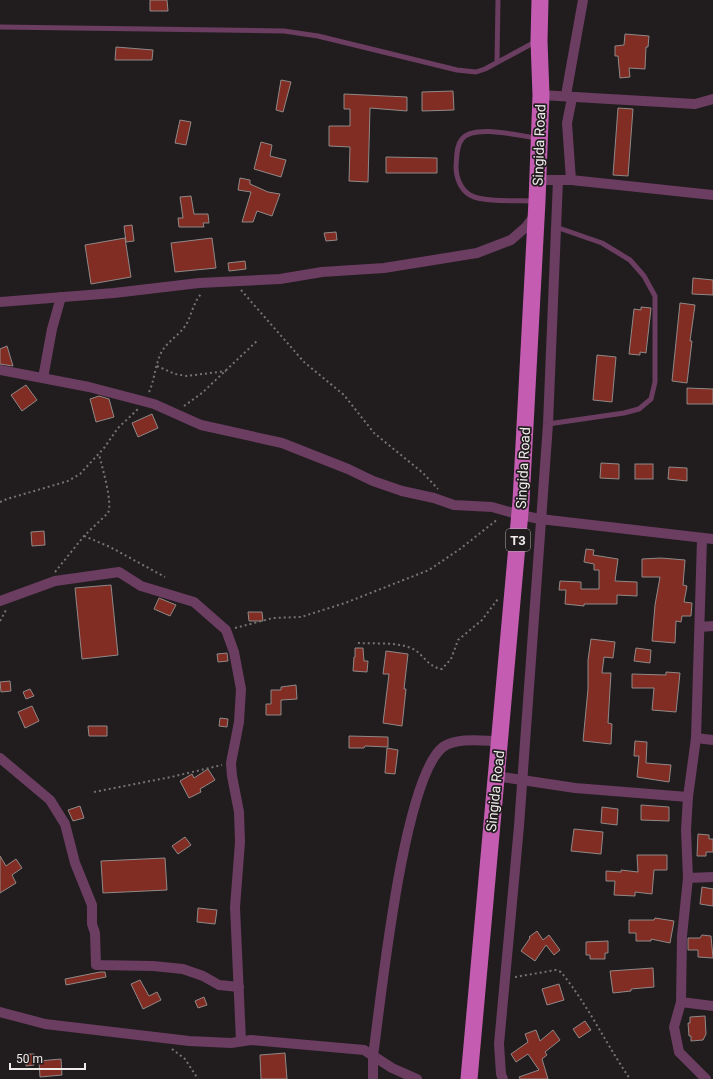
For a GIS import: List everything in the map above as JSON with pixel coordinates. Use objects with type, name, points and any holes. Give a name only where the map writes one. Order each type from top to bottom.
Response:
[{"type":"highway","name":"Singida Road","points":[[469,1079],[500,741],[537,207],[541,95],[539,41],[540,0]]},
{"type":"street","points":[[571,180],[567,123],[569,96],[584,1]]},
{"type":"street","points":[[541,95],[695,104],[713,99]]},
{"type":"street","points":[[538,180],[571,180],[713,195]]},
{"type":"street","points":[[503,1079],[501,1074],[499,1044],[519,826],[521,780],[548,424],[558,180]]},
{"type":"street","points":[[0,302],[217,282],[280,279],[322,272],[384,268],[477,253],[511,240],[526,227],[537,207]]},
{"type":"street","points":[[43,378],[52,329],[61,297]]},
{"type":"street","points":[[0,370],[89,387],[145,402],[175,413],[201,425],[282,443],[348,469],[373,481],[402,491],[434,498],[450,504],[492,507],[540,519],[702,539],[713,539]]},
{"type":"street","points":[[702,539],[696,738],[688,797],[686,830],[688,878],[682,936],[681,1002],[674,1027],[679,1052],[706,1079]]},
{"type":"street","points":[[0,601],[55,581],[119,572],[141,586],[194,602],[226,630],[234,652],[241,689],[238,722],[231,762],[232,776],[240,812],[240,842],[235,907],[241,1041]]},
{"type":"street","points":[[700,627],[713,626]]},
{"type":"street","points":[[696,738],[713,740]]},
{"type":"street","points":[[373,1079],[373,1056],[400,866],[424,774],[434,756],[444,746],[460,741],[500,741]]},
{"type":"street","points":[[0,758],[50,800],[65,824],[75,863],[92,905],[92,924],[95,933],[96,965],[153,966],[183,969],[203,976],[219,985],[239,987]]},
{"type":"street","points":[[496,776],[575,788],[688,797]]},
{"type":"street","points":[[688,878],[713,877]]},
{"type":"street","points":[[681,1002],[713,1006]]},
{"type":"street","points":[[0,1012],[45,1024],[156,1038],[189,1041],[251,1040],[364,1050],[392,1068],[417,1079]]},
{"type":"street","points":[[392,1068],[397,1079]]},
{"type":"lane","points":[[497,62],[498,0]]},
{"type":"lane","points":[[0,27],[284,31],[318,36],[457,70],[476,72],[539,41]]},
{"type":"lane","points":[[537,207],[471,195],[460,186],[456,169],[457,150],[461,139],[470,133],[492,132],[540,139]]},
{"type":"lane","points":[[548,424],[624,413],[639,409],[651,399],[655,382],[655,296],[644,276],[630,260],[602,243],[556,227]]},
{"type":"path","points":[[234,281],[304,362],[344,395],[374,433],[423,473],[442,492],[450,504]]},
{"type":"path","points":[[0,502],[7,498],[68,481],[80,474],[99,454],[118,428],[145,402],[155,380],[157,366],[162,352],[169,341],[186,324],[198,297],[217,282]]},
{"type":"path","points":[[175,413],[202,393],[258,340]]},
{"type":"path","points":[[157,366],[175,374],[187,376],[226,371]]},
{"type":"path","points":[[55,581],[56,568],[84,536],[110,510],[109,496],[99,454]]},
{"type":"path","points":[[226,630],[273,618],[301,617],[345,603],[429,570],[515,513]]},
{"type":"path","points":[[84,536],[110,547],[164,577]]},
{"type":"path","points":[[358,643],[408,647],[415,651],[429,665],[442,669],[452,659],[458,640],[482,620],[500,596]]},
{"type":"path","points":[[94,792],[171,777],[231,762]]},
{"type":"path","points":[[504,978],[556,970],[561,972],[603,1034],[617,1061],[630,1079]]},
{"type":"path","points":[[156,1038],[184,1059],[198,1079]]},
{"type":"building","points":[[150,0],[167,0],[168,11],[150,11]]},
{"type":"building","points":[[625,34],[649,36],[648,47],[646,47],[645,69],[629,68],[630,77],[620,78],[618,56],[615,56],[615,46],[624,45]]},
{"type":"building","points":[[116,47],[153,50],[152,60],[115,60]]},
{"type":"building","points":[[281,80],[291,82],[283,112],[276,110]]},
{"type":"building","points":[[453,91],[454,110],[422,111],[422,92]]},
{"type":"building","points":[[344,94],[407,97],[407,111],[370,108],[368,182],[349,181],[350,147],[329,146],[329,126],[350,126],[350,109],[344,109]]},
{"type":"building","points":[[618,108],[633,109],[628,176],[613,175]]},
{"type":"building","points":[[180,120],[191,122],[186,145],[175,143]]},
{"type":"building","points":[[261,142],[272,145],[270,156],[286,160],[281,177],[254,169]]},
{"type":"building","points":[[386,157],[437,158],[437,173],[386,173]]},
{"type":"building","points":[[240,178],[250,180],[250,184],[268,192],[280,194],[272,216],[257,211],[253,222],[242,222],[251,192],[238,190]]},
{"type":"building","points":[[191,196],[194,214],[208,214],[209,223],[203,223],[204,227],[179,227],[178,218],[183,218],[180,197]]},
{"type":"building","points":[[132,225],[134,241],[126,242],[124,226]]},
{"type":"building","points":[[336,232],[337,240],[326,241],[324,233]]},
{"type":"building","points":[[125,238],[131,277],[91,284],[85,245]]},
{"type":"building","points":[[212,238],[216,268],[175,272],[171,243]]},
{"type":"building","points":[[245,261],[246,269],[229,271],[228,263]]},
{"type":"building","points":[[693,278],[713,280],[713,295],[692,294]]},
{"type":"building","points":[[680,303],[695,305],[690,341],[692,341],[687,383],[672,381]]},
{"type":"building","points":[[641,307],[651,308],[646,353],[640,352],[640,355],[629,354],[634,309],[641,310]]},
{"type":"building","points":[[7,346],[13,366],[0,364],[0,349]]},
{"type":"building","points":[[597,355],[616,357],[612,402],[593,400]]},
{"type":"building","points":[[26,385],[37,400],[22,411],[11,395]]},
{"type":"building","points":[[687,388],[713,389],[713,404],[687,404]]},
{"type":"building","points":[[99,396],[109,399],[114,417],[96,422],[90,399]]},
{"type":"building","points":[[152,414],[158,428],[138,437],[132,423]]},
{"type":"building","points":[[601,463],[619,464],[619,479],[600,478]]},
{"type":"building","points":[[635,464],[653,464],[653,479],[635,479]]},
{"type":"building","points":[[669,467],[687,468],[687,481],[668,479]]},
{"type":"building","points":[[44,531],[45,545],[32,546],[31,532]]},
{"type":"building","points":[[586,549],[594,550],[593,555],[618,559],[615,581],[637,582],[637,596],[617,595],[617,604],[584,604],[584,606],[565,604],[566,590],[559,590],[560,581],[581,582],[581,589],[599,589],[599,570],[594,570],[594,564],[584,562]]},
{"type":"building","points":[[661,558],[685,560],[683,585],[687,586],[684,602],[692,603],[691,616],[682,616],[681,622],[676,621],[675,643],[652,641],[655,605],[660,577],[642,577],[642,559]]},
{"type":"building","points":[[111,585],[118,655],[82,659],[75,588]]},
{"type":"building","points":[[159,598],[176,605],[170,616],[154,609]]},
{"type":"building","points":[[248,612],[262,612],[263,621],[249,621]]},
{"type":"building","points":[[591,639],[615,642],[613,658],[604,657],[602,673],[611,673],[608,723],[612,724],[611,744],[583,741],[588,689],[588,660]]},
{"type":"building","points":[[355,648],[363,648],[364,661],[368,661],[367,672],[353,671]]},
{"type":"building","points":[[636,648],[651,650],[650,663],[634,661]]},
{"type":"building","points":[[386,651],[408,654],[402,726],[383,723],[389,674],[383,674]]},
{"type":"building","points":[[227,653],[228,661],[218,662],[217,654]]},
{"type":"building","points":[[666,672],[680,673],[676,712],[652,710],[654,688],[632,688],[632,674],[666,675]]},
{"type":"building","points":[[10,681],[11,691],[1,692],[0,682]]},
{"type":"building","points":[[296,685],[297,699],[281,700],[281,715],[266,715],[266,704],[271,704],[271,690],[281,690],[281,687]]},
{"type":"building","points":[[30,689],[34,696],[26,699],[23,692]]},
{"type":"building","points":[[32,706],[39,721],[25,728],[18,712]]},
{"type":"building","points":[[220,718],[228,719],[227,727],[219,726]]},
{"type":"building","points":[[88,726],[107,726],[107,736],[89,736]]},
{"type":"building","points":[[349,736],[388,737],[388,747],[365,746],[364,748],[349,748]]},
{"type":"building","points":[[635,741],[647,742],[646,763],[671,765],[669,782],[637,777],[639,756],[634,756]]},
{"type":"building","points":[[387,748],[398,750],[395,774],[385,773]]},
{"type":"building","points":[[208,769],[215,780],[200,789],[201,792],[189,798],[180,781],[192,774],[194,778]]},
{"type":"building","points":[[641,805],[669,807],[669,821],[641,820]]},
{"type":"building","points":[[80,806],[84,818],[73,821],[68,810]]},
{"type":"building","points":[[602,807],[618,809],[617,825],[601,823]]},
{"type":"building","points":[[574,829],[603,832],[601,854],[571,851]]},
{"type":"building","points":[[698,834],[709,835],[709,839],[713,839],[713,852],[706,852],[706,856],[697,856]]},
{"type":"building","points":[[185,837],[191,845],[178,854],[172,846]]},
{"type":"building","points":[[637,855],[667,855],[667,870],[654,870],[652,894],[635,892],[635,896],[614,895],[615,881],[606,881],[606,871],[621,872],[621,870],[638,872]]},
{"type":"building","points":[[0,856],[6,866],[16,859],[22,868],[12,875],[16,883],[0,893]]},
{"type":"building","points":[[165,858],[167,890],[103,893],[101,861]]},
{"type":"building","points":[[702,887],[713,889],[713,906],[700,904]]},
{"type":"building","points":[[198,908],[217,910],[215,924],[197,922]]},
{"type":"building","points":[[655,918],[674,921],[670,943],[651,939],[651,941],[636,941],[636,933],[629,933],[629,920],[654,920]]},
{"type":"building","points":[[537,931],[543,940],[549,935],[560,950],[554,955],[546,945],[535,961],[521,951],[530,938],[529,937]]},
{"type":"building","points":[[702,935],[711,936],[713,958],[698,957],[698,950],[688,950],[688,938],[700,938]]},
{"type":"building","points":[[608,941],[608,953],[605,953],[605,959],[590,959],[590,955],[586,955],[586,942]]},
{"type":"building","points":[[653,968],[654,987],[631,989],[631,991],[613,993],[610,971]]},
{"type":"building","points":[[105,972],[106,977],[66,985],[65,979]]},
{"type":"building","points":[[140,980],[149,996],[157,992],[161,1000],[143,1009],[131,984]]},
{"type":"building","points":[[559,984],[564,1000],[547,1005],[542,989]]},
{"type":"building","points":[[204,997],[207,1005],[198,1008],[195,1001]]},
{"type":"building","points":[[705,1016],[706,1034],[703,1040],[691,1041],[688,1023],[690,1023],[690,1017]]},
{"type":"building","points":[[585,1021],[591,1030],[579,1038],[573,1029]]},
{"type":"building","points":[[536,1030],[540,1041],[553,1030],[560,1040],[545,1052],[547,1055],[542,1059],[548,1079],[520,1079],[519,1077],[539,1070],[528,1054],[516,1062],[511,1054],[528,1042],[525,1034]]},
{"type":"building","points":[[285,1053],[287,1079],[261,1079],[260,1055]]},
{"type":"building","points":[[26,1054],[34,1054],[34,1065],[26,1066]]},
{"type":"building","points":[[61,1059],[62,1075],[40,1077],[39,1061]]}]
